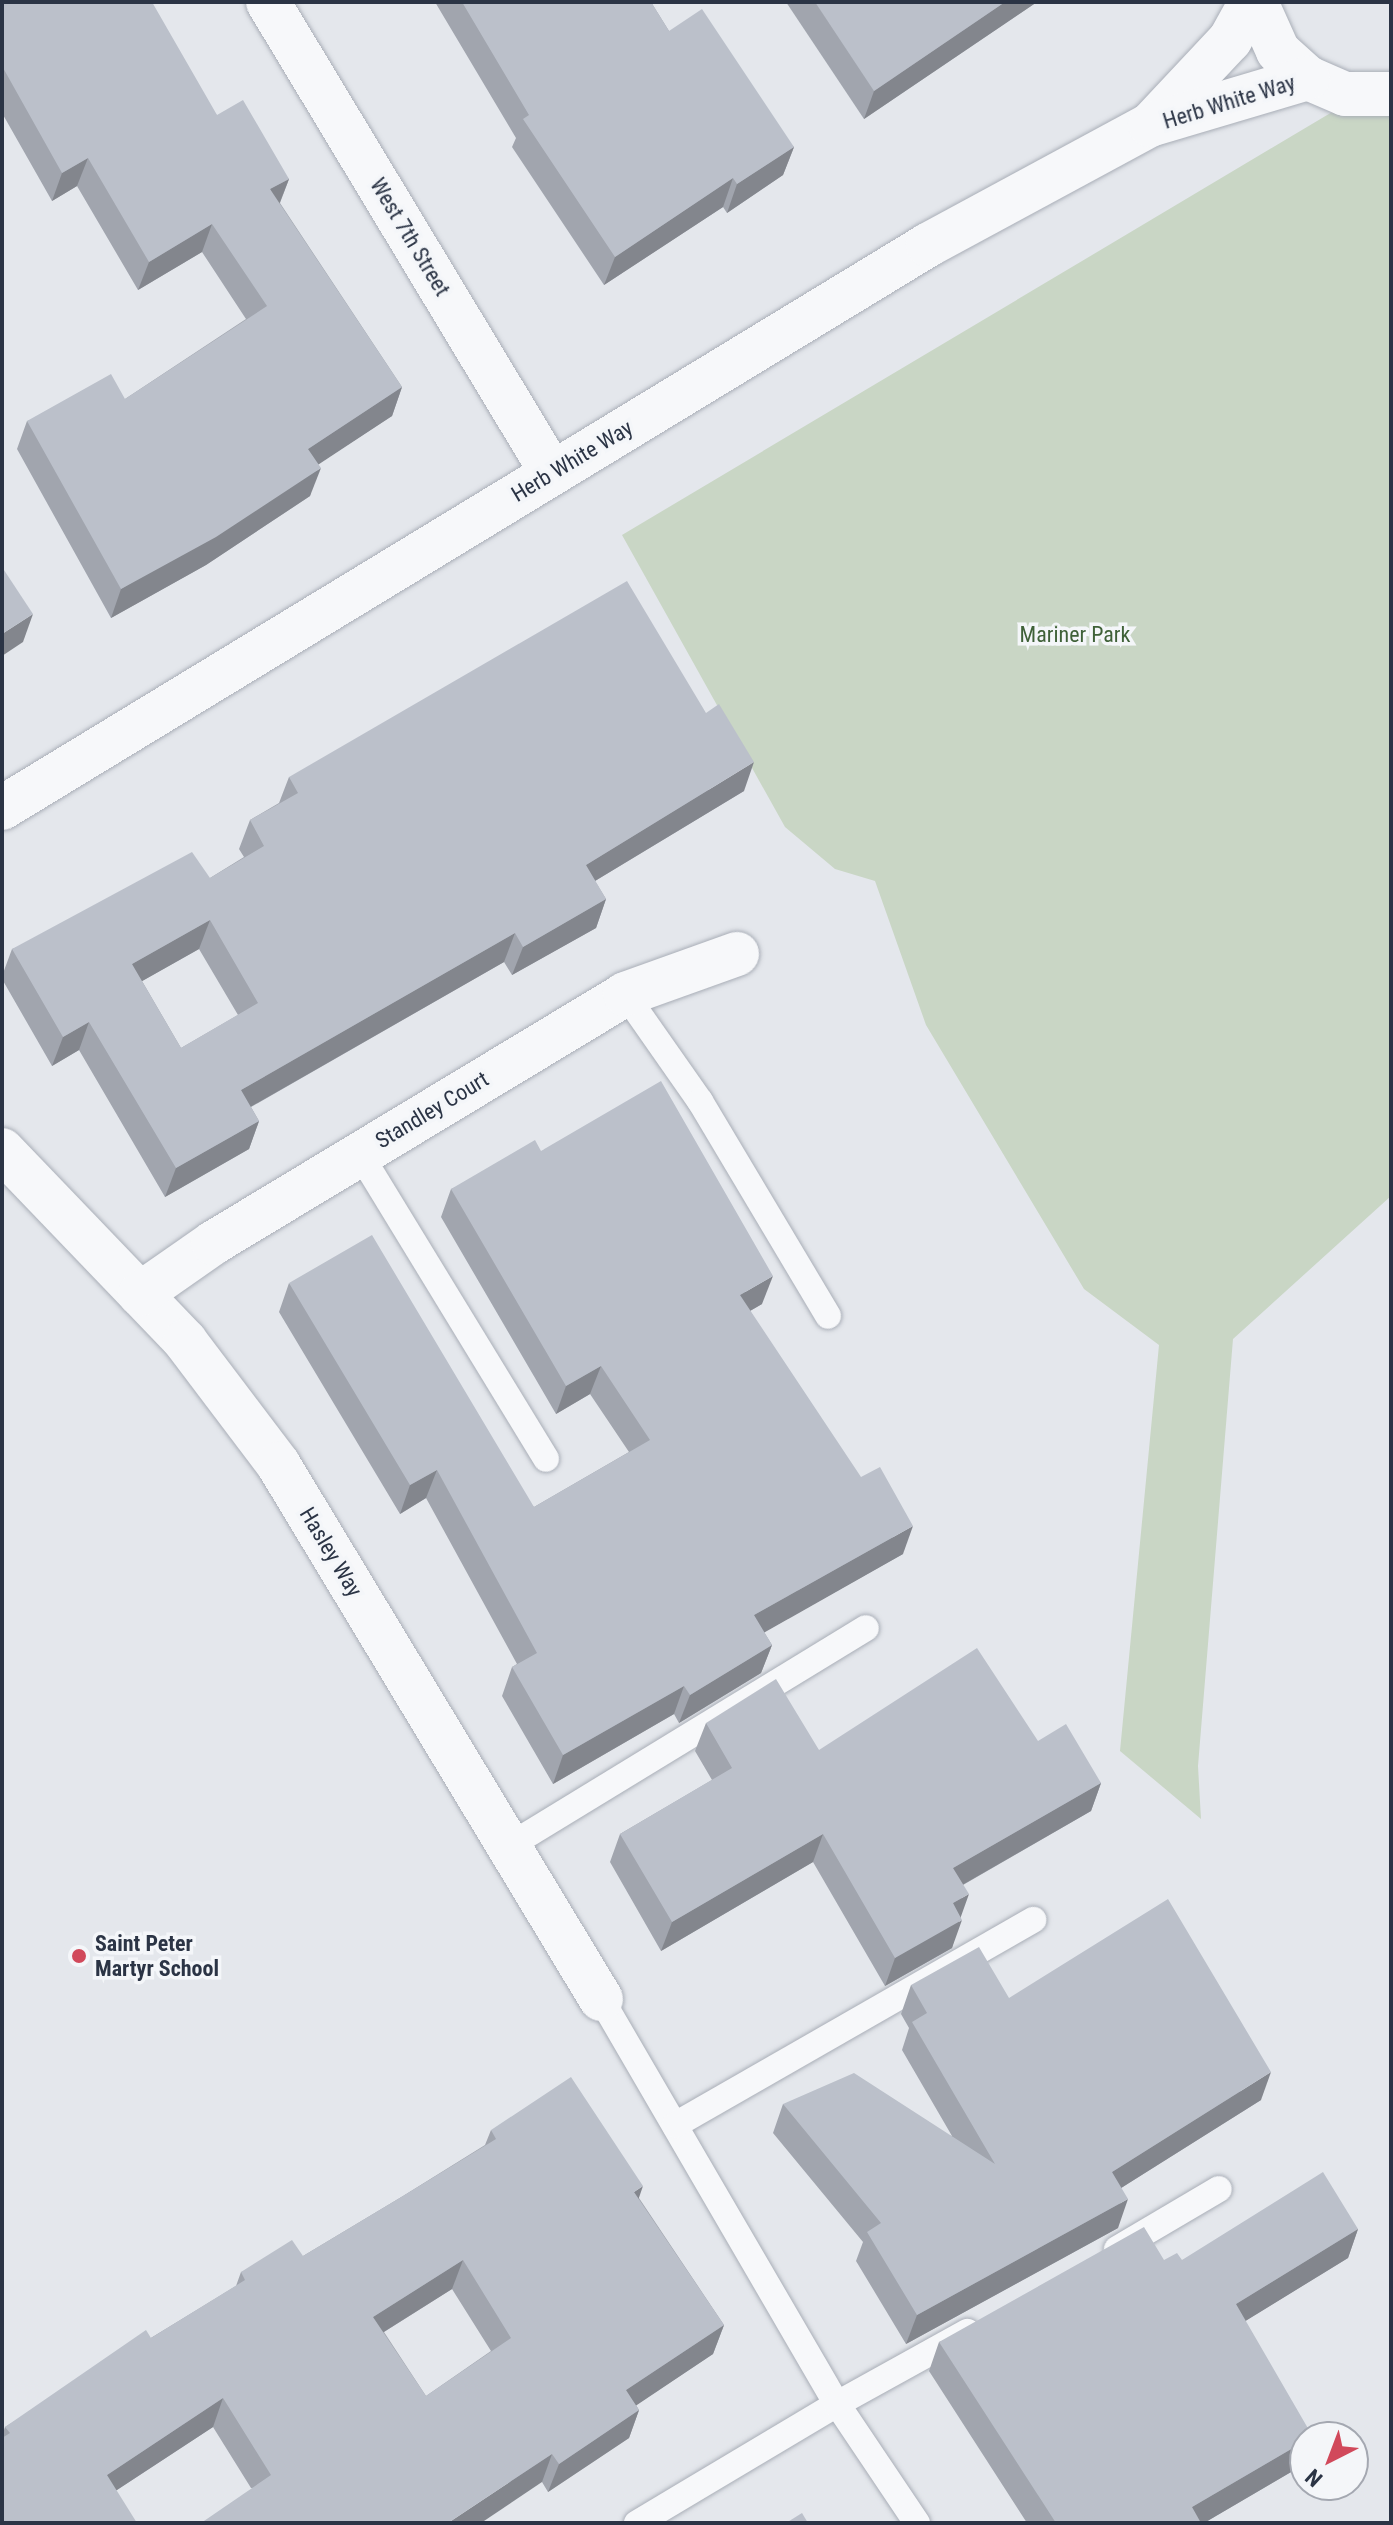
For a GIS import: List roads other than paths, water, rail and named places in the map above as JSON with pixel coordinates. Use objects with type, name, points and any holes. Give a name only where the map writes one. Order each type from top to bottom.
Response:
[{"type":"street","name":"West 7th Street","points":[[268,2],[552,473]]},
{"type":"street","name":"Herb White Way","points":[[1150,125],[1230,40],[1253,2]]},
{"type":"street","points":[[1253,2],[1278,51],[1308,78],[1345,94],[1391,94]]},
{"type":"street","name":"Herb White Way","points":[[2,808],[928,245],[1150,125],[1308,78]]},
{"type":"street","name":"Standley Court","points":[[140,1294],[360,1154],[625,994],[737,954]]},
{"type":"street","name":"Hasley Way","points":[[2,1150],[185,1341],[278,1464],[601,1999]]},
{"type":"lane","points":[[625,994],[700,1101],[828,1316]]},
{"type":"lane","points":[[360,1154],[546,1459]]},
{"type":"lane","points":[[509,1846],[866,1628]]},
{"type":"lane","points":[[675,2125],[1033,1920]]},
{"type":"lane","points":[[601,1999],[837,2404],[917,2523]]},
{"type":"lane","points":[[1100,2259],[1219,2189]]},
{"type":"lane","points":[[637,2523],[837,2404],[989,2320]]},
{"type":"place","name":"Saint Peter Martyr School","points":[[79,1956]]},
{"type":"park label","name":"Mariner Park","points":[[1075,635]]}]
